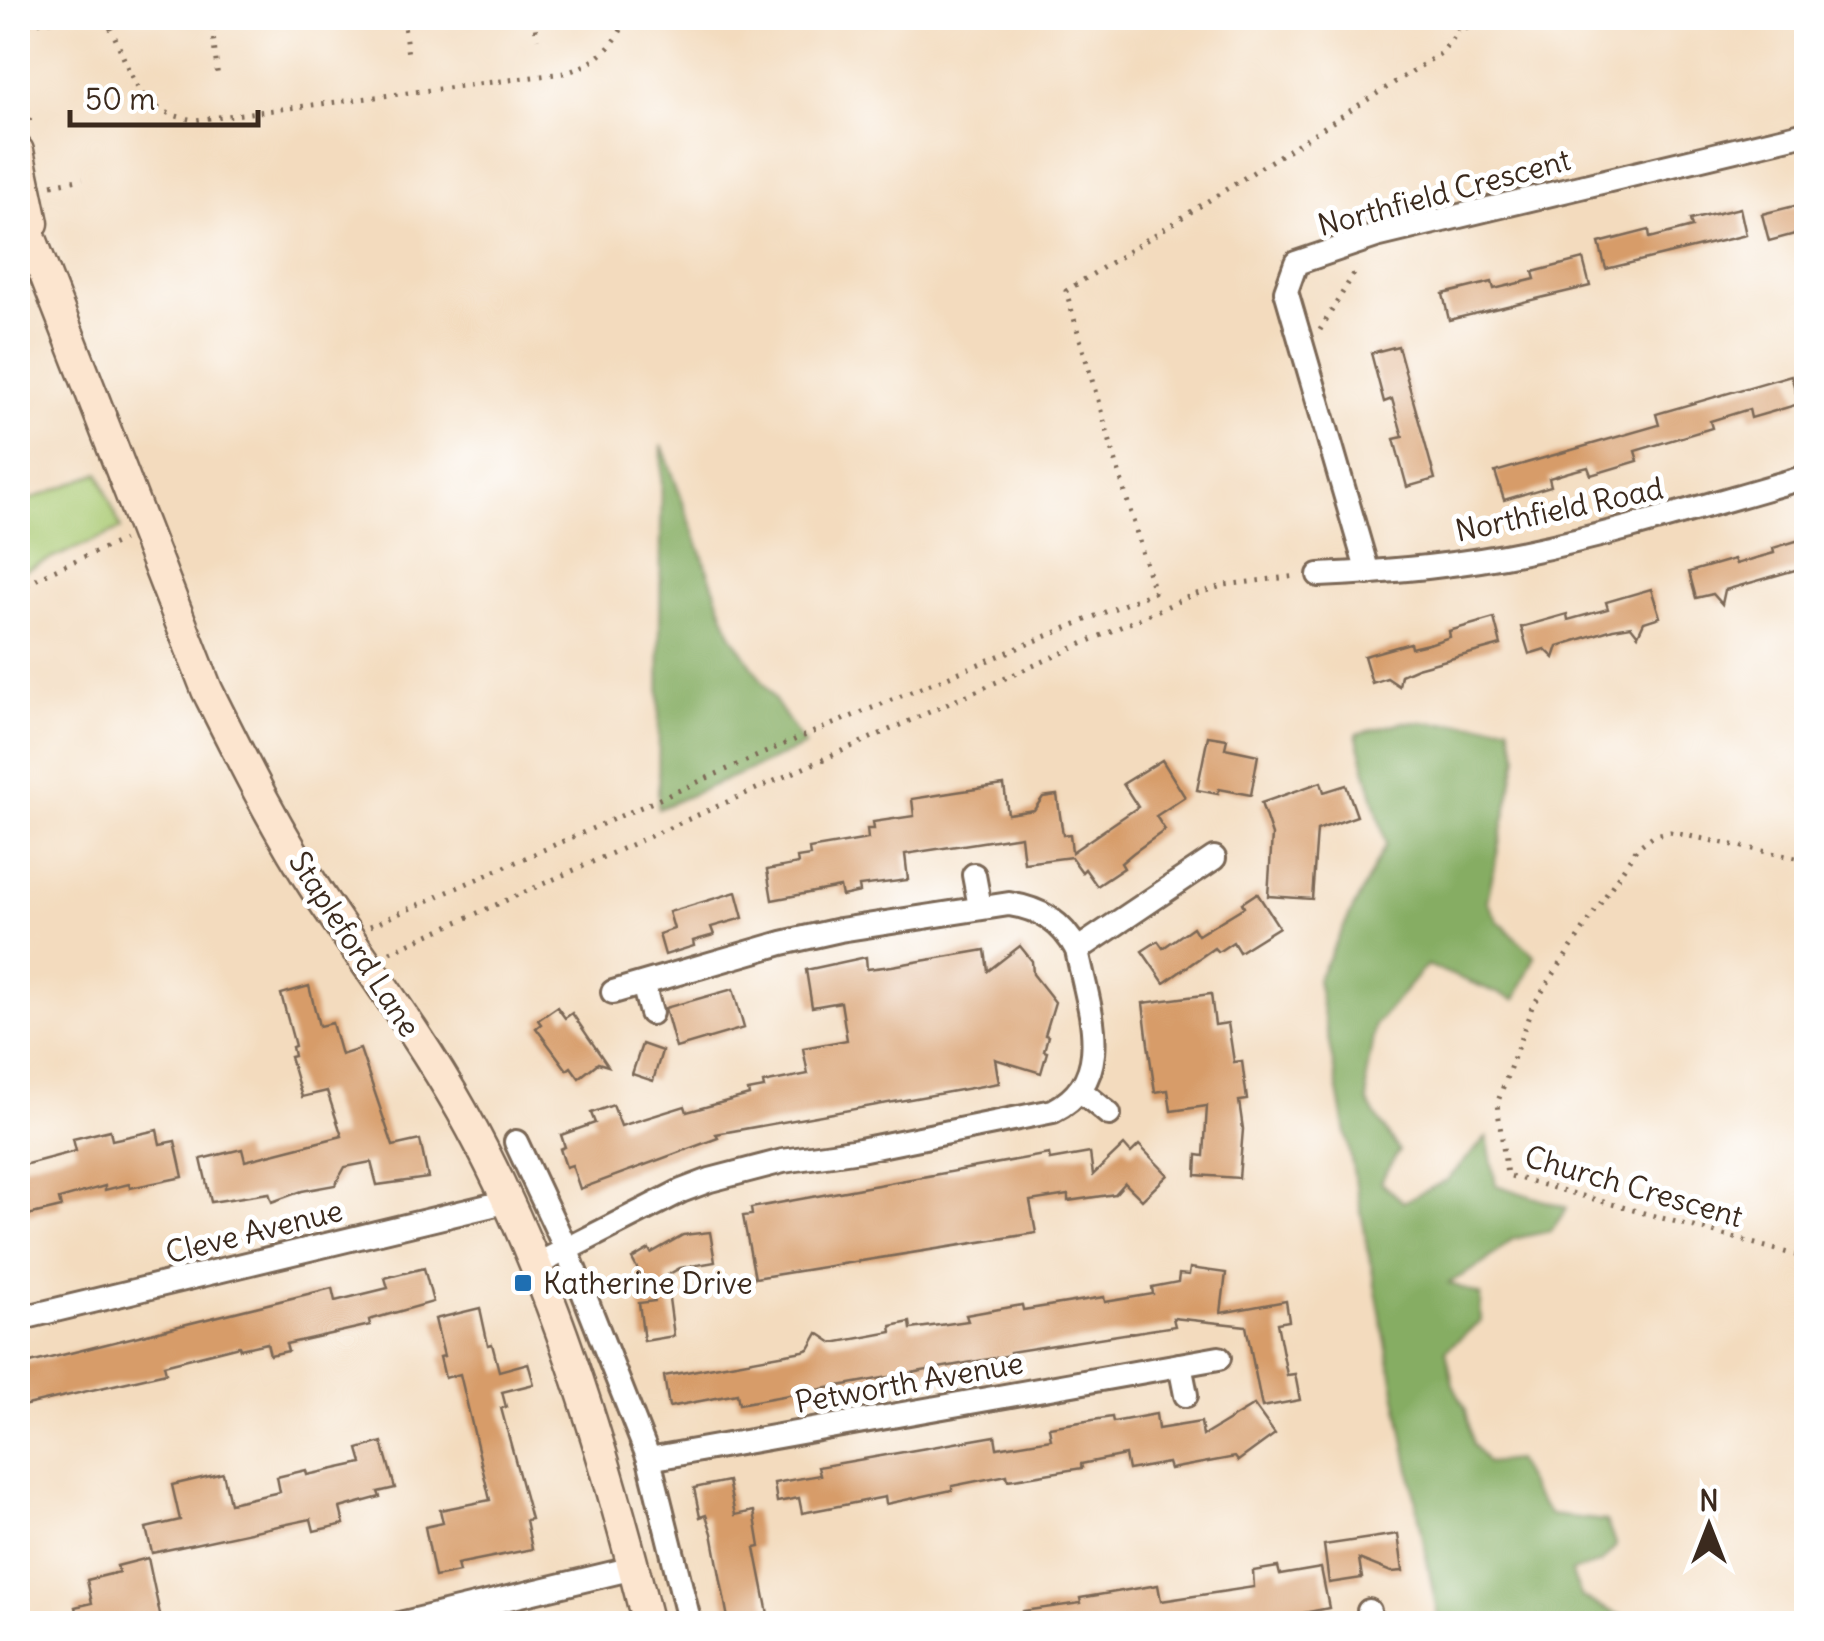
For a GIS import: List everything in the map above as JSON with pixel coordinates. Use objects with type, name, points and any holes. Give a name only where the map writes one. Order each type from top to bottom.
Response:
[{"type":"main road","name":"Stapleford Lane","points":[[19,158],[44,269]]},
{"type":"main road","name":"Stapleford Lane","points":[[18,205],[208,690],[244,765],[319,894],[462,1110],[506,1202],[585,1398],[648,1624]]},
{"type":"street","name":"Northfield Crescent","points":[[1368,573],[1286,291],[1296,262],[1376,236],[1806,133]]},
{"type":"street","name":"Northfield Road","points":[[1319,576],[1523,552],[1621,530],[1806,476]]},
{"type":"street","points":[[1077,950],[1214,858]]},
{"type":"street","points":[[974,874],[980,907]]},
{"type":"street","points":[[534,1266],[710,1180],[783,1161],[1036,1117],[1071,1102],[1090,1076],[1094,1058],[1077,950],[1069,935],[1048,916],[1009,904],[782,943],[613,992]]},
{"type":"street","points":[[643,984],[651,1013]]},
{"type":"street","points":[[1081,1091],[1110,1114]]},
{"type":"street","points":[[516,1142],[566,1251],[649,1459],[690,1624]]},
{"type":"street","name":"Cleve Avenue","points":[[18,1319],[506,1202]]},
{"type":"street","name":"Petworth Avenue","points":[[649,1459],[1219,1358]]},
{"type":"street","points":[[1180,1365],[1186,1395]]},
{"type":"street","points":[[399,1624],[634,1568]]},
{"type":"path","points":[[18,28],[82,18],[110,27],[136,88],[161,110],[195,120],[564,73],[582,68],[604,53],[626,18]]},
{"type":"path","points":[[211,18],[218,79]]},
{"type":"path","points":[[403,18],[408,56]]},
{"type":"path","points":[[534,18],[537,39]]},
{"type":"path","points":[[1454,18],[1458,31]]},
{"type":"path","points":[[348,935],[786,743],[1154,592],[1066,291],[1441,52],[1458,31],[1499,18]]},
{"type":"path","points":[[18,56],[34,148],[19,158]]},
{"type":"path","points":[[1305,354],[1376,236]]},
{"type":"path","points":[[18,590],[51,571],[144,531]]},
{"type":"path","points":[[367,963],[1190,596],[1225,585],[1284,576],[1319,576]]},
{"type":"path","name":"Church Crescent","points":[[1806,860],[1670,832],[1654,835],[1638,848],[1532,1007],[1497,1104],[1507,1176],[1806,1258]]},
{"type":"green space","points":[[662,445],[731,634],[805,746],[658,809]]},
{"type":"green space","points":[[99,473],[121,529],[18,573],[18,504]]},
{"type":"green space","points":[[1403,722],[1509,725],[1518,756],[1487,901],[1498,921],[1535,956],[1515,1000],[1427,965],[1375,1025],[1366,1078],[1368,1103],[1399,1151],[1380,1182],[1403,1202],[1447,1180],[1487,1137],[1496,1185],[1567,1208],[1551,1231],[1513,1239],[1484,1263],[1449,1283],[1480,1295],[1481,1321],[1446,1350],[1473,1444],[1487,1463],[1516,1460],[1550,1515],[1606,1521],[1616,1546],[1601,1563],[1571,1572],[1582,1598],[1637,1623],[1439,1623],[1317,980],[1386,844],[1356,734]]},
{"type":"building","points":[[1806,203],[1806,231],[1769,241],[1762,214]]},
{"type":"building","points":[[1740,208],[1746,235],[1606,269],[1599,243],[1649,230],[1650,238],[1692,227],[1690,220]]},
{"type":"building","points":[[1583,259],[1590,286],[1449,320],[1443,294],[1492,282],[1494,289],[1535,279],[1533,272]]},
{"type":"building","points":[[1398,346],[1435,479],[1407,487],[1394,439],[1403,437],[1392,399],[1384,402],[1371,353]]},
{"type":"building","points":[[1791,375],[1799,404],[1751,418],[1749,409],[1710,421],[1712,428],[1635,451],[1638,461],[1591,475],[1588,467],[1569,472],[1549,478],[1551,486],[1504,500],[1495,472],[1659,425],[1656,414]]},
{"type":"building","points":[[1806,538],[1806,567],[1725,590],[1722,604],[1713,594],[1696,598],[1689,572],[1774,553],[1773,548]]},
{"type":"building","points":[[1651,589],[1660,617],[1644,622],[1638,635],[1631,626],[1613,629],[1558,646],[1554,658],[1545,649],[1529,654],[1521,627],[1567,614],[1568,620],[1608,609],[1606,602]]},
{"type":"building","points":[[1494,618],[1501,645],[1417,668],[1401,675],[1399,686],[1387,678],[1372,683],[1364,656],[1410,643],[1411,648],[1432,643],[1450,637],[1449,631]]},
{"type":"building","points":[[1208,736],[1227,739],[1225,748],[1258,755],[1251,795],[1219,789],[1218,794],[1197,790]]},
{"type":"building","points":[[1162,760],[1185,797],[1156,816],[1165,830],[1121,863],[1124,868],[1097,886],[1071,857],[1024,863],[1021,836],[905,854],[908,880],[859,886],[860,892],[842,896],[840,887],[772,900],[767,870],[798,864],[797,858],[810,856],[809,849],[868,839],[867,829],[874,829],[873,822],[914,816],[912,799],[1004,785],[1008,814],[1034,810],[1043,797],[1057,795],[1063,835],[1070,834],[1072,852],[1138,807],[1123,784]]},
{"type":"building","points":[[1321,782],[1324,792],[1346,785],[1357,816],[1317,830],[1312,899],[1268,896],[1272,835],[1261,803]]},
{"type":"building","points":[[736,892],[743,918],[711,927],[714,935],[665,955],[659,934],[674,929],[669,912]]},
{"type":"building","points":[[1257,893],[1279,927],[1239,952],[1233,942],[1218,952],[1214,948],[1164,983],[1142,951],[1158,941],[1163,948],[1193,927],[1198,935],[1244,907],[1242,903]]},
{"type":"building","points":[[1020,946],[1032,961],[1033,974],[1055,1002],[1045,1035],[1047,1052],[1041,1073],[995,1059],[999,1083],[716,1134],[718,1138],[580,1189],[572,1165],[566,1167],[560,1149],[565,1147],[561,1135],[595,1123],[591,1113],[613,1105],[621,1126],[685,1106],[687,1112],[749,1095],[748,1091],[764,1088],[763,1083],[808,1074],[803,1048],[847,1040],[841,1002],[812,1007],[806,970],[866,957],[867,969],[985,950],[988,971]]},
{"type":"building","points":[[309,986],[319,1026],[332,1023],[341,1055],[360,1049],[393,1146],[420,1140],[428,1178],[377,1185],[371,1162],[345,1167],[335,1185],[272,1202],[269,1193],[211,1202],[201,1159],[242,1149],[245,1161],[342,1136],[327,1091],[302,1097],[290,1057],[294,1056],[295,1046],[281,994]]},
{"type":"building","points":[[733,989],[744,1028],[676,1048],[665,1008]]},
{"type":"building","points":[[1211,994],[1215,1025],[1228,1023],[1234,1062],[1242,1061],[1247,1100],[1239,1101],[1243,1129],[1239,1178],[1196,1175],[1197,1155],[1204,1156],[1207,1106],[1171,1111],[1168,1090],[1155,1092],[1143,1003]]},
{"type":"building","points":[[557,1007],[565,1018],[572,1013],[608,1066],[598,1063],[579,1078],[571,1067],[567,1070],[536,1028],[541,1024],[538,1020]]},
{"type":"building","points":[[642,1044],[662,1051],[653,1081],[632,1074]]},
{"type":"building","points":[[110,1130],[112,1140],[157,1130],[160,1144],[175,1141],[183,1177],[130,1188],[129,1184],[105,1190],[105,1186],[59,1199],[61,1207],[28,1215],[18,1178],[23,1165],[76,1151],[73,1139]]},
{"type":"building","points":[[1124,1145],[1131,1153],[1139,1145],[1168,1175],[1142,1200],[1125,1183],[1115,1194],[1068,1201],[1068,1195],[1030,1201],[1036,1233],[755,1278],[743,1216],[752,1215],[751,1208],[1049,1154],[1050,1160],[1090,1153],[1093,1175]]},
{"type":"building","points":[[710,1232],[715,1262],[680,1268],[666,1276],[674,1336],[644,1341],[639,1303],[655,1301],[632,1259],[683,1235]]},
{"type":"building","points":[[424,1268],[433,1302],[369,1320],[370,1325],[286,1344],[288,1351],[270,1355],[267,1343],[240,1349],[239,1346],[164,1365],[166,1373],[18,1407],[18,1366],[332,1288],[335,1301],[388,1288],[385,1278]]},
{"type":"building","points":[[1190,1268],[1226,1273],[1221,1313],[1286,1301],[1289,1321],[1277,1323],[1287,1375],[1295,1374],[1300,1400],[1262,1407],[1246,1326],[1173,1318],[1175,1326],[1010,1352],[1011,1355],[739,1404],[737,1394],[669,1407],[664,1376],[803,1351],[809,1349],[818,1333],[833,1343],[892,1332],[891,1326],[910,1322],[911,1329],[968,1321],[966,1315],[1022,1305],[1023,1310],[1104,1297],[1105,1302],[1153,1294],[1152,1287],[1178,1282],[1179,1274],[1189,1275]]},
{"type":"building","points":[[480,1308],[488,1345],[492,1344],[499,1371],[528,1363],[534,1384],[502,1392],[506,1407],[501,1408],[531,1519],[526,1520],[532,1549],[457,1564],[459,1572],[435,1577],[425,1527],[443,1523],[440,1510],[490,1500],[460,1374],[445,1378],[435,1319]]},
{"type":"building","points":[[1254,1405],[1275,1434],[1238,1461],[1235,1457],[1170,1469],[1168,1463],[1128,1470],[1125,1455],[1081,1464],[1082,1468],[1008,1480],[1007,1475],[952,1486],[952,1490],[886,1504],[885,1497],[802,1513],[799,1498],[777,1502],[774,1483],[820,1475],[818,1467],[995,1436],[997,1448],[1051,1439],[1049,1427],[1112,1417],[1113,1422],[1156,1414],[1158,1429],[1201,1422],[1203,1436]]},
{"type":"building","points":[[382,1442],[395,1488],[378,1492],[380,1497],[340,1508],[344,1524],[314,1531],[311,1519],[152,1553],[146,1528],[180,1520],[172,1485],[223,1473],[230,1503],[280,1492],[277,1477],[362,1463],[358,1449]]},
{"type":"building","points":[[728,1481],[735,1515],[754,1511],[760,1547],[755,1548],[770,1624],[729,1624],[712,1533],[706,1515],[700,1517],[694,1488]]},
{"type":"building","points":[[1398,1534],[1403,1571],[1391,1572],[1359,1559],[1362,1578],[1329,1583],[1324,1545]]},
{"type":"building","points":[[148,1558],[162,1624],[79,1624],[75,1607],[92,1603],[87,1580],[119,1572],[117,1566]]},
{"type":"building","points":[[1278,1567],[1280,1575],[1321,1568],[1329,1608],[1247,1624],[1024,1624],[1023,1611],[1081,1603],[1080,1598],[1158,1585],[1161,1601],[1254,1587],[1253,1571]]},
{"type":"place","name":"Katherine Drive","points":[[523,1283]]}]
